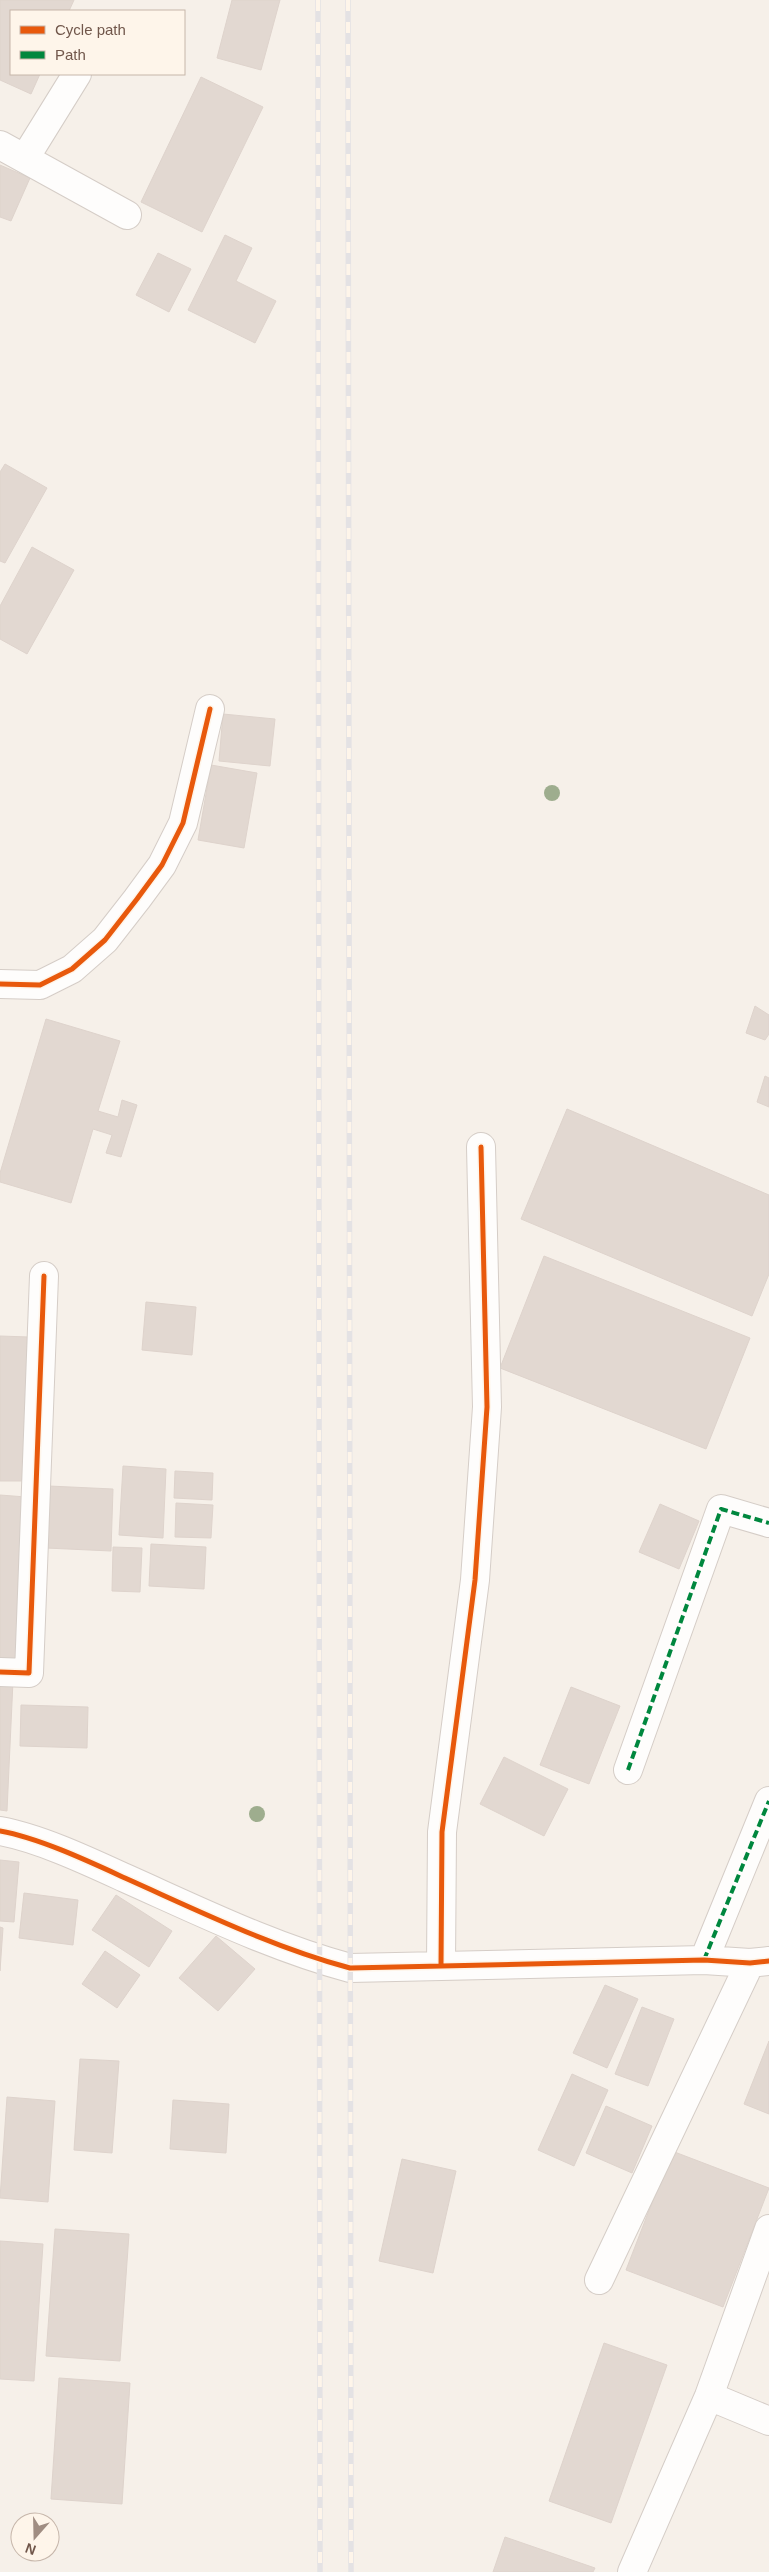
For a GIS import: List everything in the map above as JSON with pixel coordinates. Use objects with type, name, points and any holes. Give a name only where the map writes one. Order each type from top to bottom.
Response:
[{"type":"street","points":[[25,158],[75,75]]},
{"type":"street","points":[[0,145],[128,215]]},
{"type":"street","points":[[0,984],[40,985],[72,969],[105,940],[137,899],[162,866],[183,823],[210,710]]},
{"type":"street","points":[[441,1965],[442,1832],[475,1580],[487,1407],[481,1148]]},
{"type":"street","points":[[0,1672],[29,1673],[44,1276]]},
{"type":"street","points":[[628,1770],[721,1510],[769,1524]]},
{"type":"street","points":[[704,1960],[769,1801]]},
{"type":"street","points":[[0,1831],[89,1862],[261,1938],[319,1960],[350,1968],[704,1960],[760,1962],[600,2280]]},
{"type":"street","points":[[632,2572],[709,2396],[769,2229]]},
{"type":"street","points":[[709,2396],[769,2421]]},
{"type":"building","points":[[0,0],[74,0],[69,10],[10,10],[10,75],[40,75],[31,94],[0,80]]},
{"type":"building","points":[[232,0],[280,0],[261,70],[217,58]]},
{"type":"building","points":[[201,77],[263,107],[202,232],[141,202]]},
{"type":"building","points":[[0,165],[30,178],[11,221],[0,217]]},
{"type":"building","points":[[225,235],[252,248],[236,281],[276,301],[255,343],[188,310]]},
{"type":"building","points":[[158,253],[191,269],[169,312],[136,295]]},
{"type":"building","points":[[5,464],[47,488],[5,563],[0,561],[0,472]]},
{"type":"building","points":[[32,547],[74,570],[27,654],[0,639],[0,606]]},
{"type":"building","points":[[223,714],[275,719],[270,766],[219,761]]},
{"type":"building","points":[[211,765],[257,773],[244,848],[198,840]]},
{"type":"building","points":[[755,1006],[769,1015],[769,1034],[765,1040],[746,1033]]},
{"type":"building","points":[[46,1019],[120,1041],[98,1111],[118,1117],[122,1100],[137,1105],[121,1157],[106,1153],[112,1135],[93,1129],[71,1203],[0,1182],[0,1173]]},
{"type":"building","points":[[765,1076],[769,1078],[769,1107],[757,1102]]},
{"type":"building","points":[[567,1109],[769,1195],[769,1274],[752,1316],[521,1219]]},
{"type":"building","points":[[544,1256],[750,1338],[706,1449],[500,1368]]},
{"type":"building","points":[[146,1302],[196,1307],[192,1355],[142,1350]]},
{"type":"building","points":[[0,1336],[29,1337],[25,1481],[0,1481]]},
{"type":"building","points":[[123,1466],[166,1469],[163,1538],[119,1535]]},
{"type":"building","points":[[175,1471],[213,1473],[212,1500],[174,1498]]},
{"type":"building","points":[[49,1486],[113,1489],[111,1551],[46,1548]]},
{"type":"building","points":[[0,1495],[26,1497],[17,1659],[0,1658]]},
{"type":"building","points":[[176,1503],[213,1505],[211,1538],[175,1537]]},
{"type":"building","points":[[660,1504],[699,1521],[679,1569],[639,1552]]},
{"type":"building","points":[[151,1544],[206,1547],[204,1589],[149,1586]]},
{"type":"building","points":[[113,1547],[142,1548],[140,1592],[112,1591]]},
{"type":"building","points":[[0,1680],[13,1681],[7,1811],[0,1810]]},
{"type":"building","points":[[571,1687],[620,1706],[589,1784],[540,1765]]},
{"type":"building","points":[[21,1705],[88,1707],[87,1748],[20,1746]]},
{"type":"building","points":[[504,1757],[568,1789],[544,1836],[480,1804]]},
{"type":"building","points":[[0,1860],[19,1862],[14,1922],[0,1921]]},
{"type":"building","points":[[24,1893],[78,1900],[73,1945],[19,1938]]},
{"type":"building","points":[[116,1895],[172,1931],[149,1967],[92,1930]]},
{"type":"building","points":[[0,1927],[3,1928],[0,1971]]},
{"type":"building","points":[[216,1936],[255,1969],[218,2011],[179,1978]]},
{"type":"building","points":[[105,1951],[140,1975],[117,2008],[82,1984]]},
{"type":"building","points":[[605,1985],[638,1999],[607,2068],[573,2053]]},
{"type":"building","points":[[642,2007],[674,2019],[648,2086],[615,2074]]},
{"type":"building","points":[[769,2041],[769,2114],[744,2104]]},
{"type":"building","points":[[80,2059],[119,2061],[112,2153],[74,2150]]},
{"type":"building","points":[[572,2074],[608,2090],[574,2166],[538,2150]]},
{"type":"building","points":[[7,2097],[55,2101],[48,2202],[0,2198]]},
{"type":"building","points":[[173,2100],[229,2104],[226,2153],[170,2149]]},
{"type":"building","points":[[606,2106],[652,2126],[632,2173],[586,2153]]},
{"type":"building","points":[[672,2151],[769,2188],[723,2307],[626,2270]]},
{"type":"building","points":[[402,2159],[456,2171],[433,2273],[379,2261]]},
{"type":"building","points":[[55,2229],[129,2234],[120,2361],[46,2356]]},
{"type":"building","points":[[0,2241],[43,2244],[34,2381],[0,2379]]},
{"type":"building","points":[[604,2343],[667,2365],[611,2523],[549,2501]]},
{"type":"building","points":[[59,2378],[130,2383],[122,2504],[51,2499]]},
{"type":"building","points":[[505,2537],[595,2568],[593,2572],[493,2572]]},
{"type":"railway","points":[[318,0],[320,2572]]},
{"type":"railway","points":[[348,0],[351,2572]]},
{"type":"marked path","points":[[628,1770],[721,1509],[769,1523]]},
{"type":"marked path","points":[[704,1960],[769,1801]]},
{"type":"cycle path","points":[[0,984],[40,985],[72,969],[105,940],[137,899],[162,865],[183,823],[210,709]]},
{"type":"cycle path","points":[[441,1965],[442,1832],[475,1580],[487,1407],[481,1147]]},
{"type":"cycle path","points":[[0,1672],[29,1673],[44,1276]]},
{"type":"cycle path","points":[[0,1831],[31,1839],[95,1864],[208,1915],[292,1950],[350,1968],[704,1960],[750,1963],[769,1961]]}]
